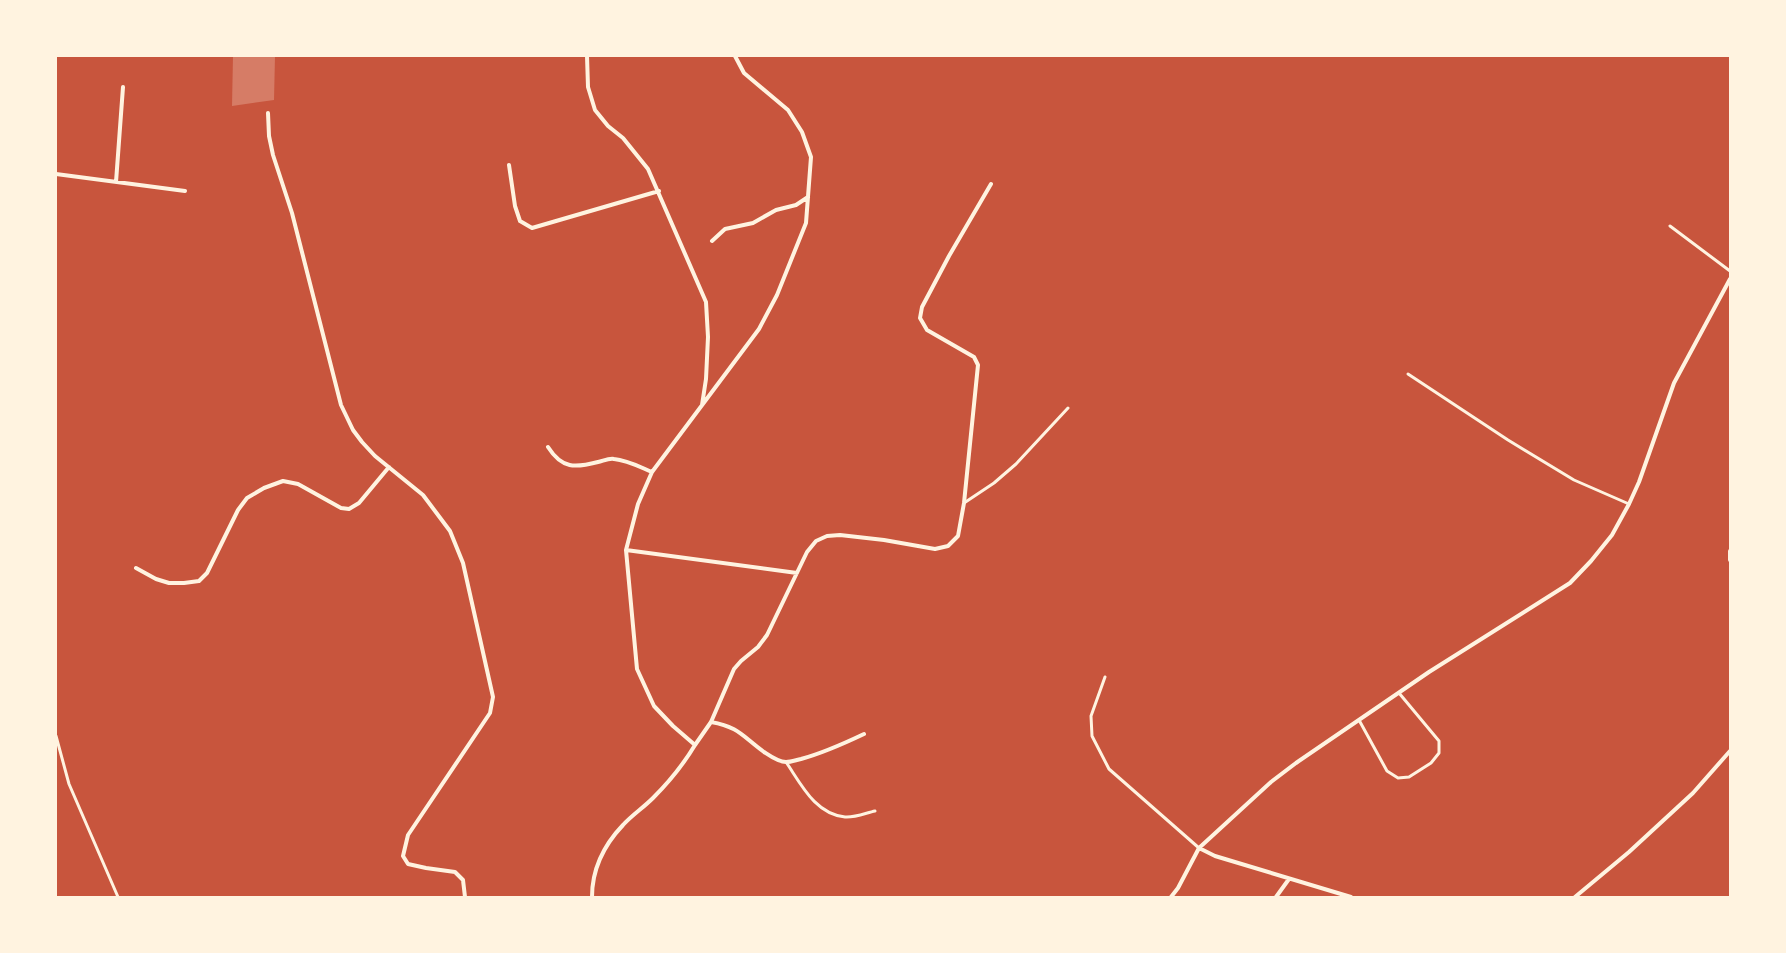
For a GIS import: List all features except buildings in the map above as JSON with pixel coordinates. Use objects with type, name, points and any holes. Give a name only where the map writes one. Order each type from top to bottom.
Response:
[{"type":"street","points":[[587,56],[588,88],[595,110],[608,126],[623,138],[648,169],[659,191],[706,302],[708,337],[702,407]]},
{"type":"street","points":[[695,745],[654,706],[637,669],[626,550],[638,504],[652,472],[667,449],[702,407],[759,329],[778,295],[806,223],[811,157],[802,132],[788,110],[744,72],[735,56]]},
{"type":"street","points":[[116,182],[123,87]]},
{"type":"street","points":[[268,113],[268,136],[292,213],[341,405],[353,430],[362,442],[375,456],[423,495],[450,531],[463,563],[492,697],[490,713],[408,834],[403,856],[408,864],[455,872],[463,880],[465,897]]},
{"type":"street","points":[[509,165],[515,206],[520,221],[532,228],[659,191]]},
{"type":"street","points":[[56,174],[185,191]]},
{"type":"street","points":[[592,897],[595,870],[603,852],[623,825],[652,799],[682,766],[711,722],[734,669],[758,647],[767,635],[807,552],[816,541],[827,536],[840,535],[884,540],[935,549],[948,546],[958,536],[964,503],[978,365],[974,357],[927,330],[920,318],[922,307],[949,256],[991,184]]},
{"type":"street","points":[[712,241],[725,229],[753,223],[776,210],[796,205],[808,197]]},
{"type":"street","points":[[1171,897],[1178,888],[1199,848],[1271,782],[1296,763],[1429,672],[1570,583],[1591,561],[1612,535],[1629,504],[1639,482],[1674,383],[1730,279]]},
{"type":"street","points":[[548,447],[555,458],[565,464],[580,467],[612,458],[629,462],[652,472]]},
{"type":"street","points":[[136,568],[156,579],[169,582],[184,583],[198,581],[208,573],[238,510],[247,498],[264,488],[283,481],[298,484],[341,508],[349,509],[359,503],[389,467]]},
{"type":"street","points":[[626,550],[797,573]]},
{"type":"street","points":[[1730,551],[1730,560]]},
{"type":"street","points":[[711,722],[726,724],[740,732],[764,752],[777,760],[786,762],[815,755],[840,746],[864,734]]},
{"type":"street","points":[[1575,897],[1629,852],[1693,793],[1730,752]]},
{"type":"street","points":[[1199,848],[1215,856],[1351,897]]},
{"type":"street","points":[[1276,897],[1289,878]]},
{"type":"lane","points":[[1670,226],[1730,271]]},
{"type":"lane","points":[[1408,374],[1508,440],[1574,480],[1629,504]]},
{"type":"lane","points":[[964,503],[994,483],[1016,464],[1068,408]]},
{"type":"lane","points":[[1105,677],[1091,716],[1092,736],[1109,769],[1199,848]]},
{"type":"lane","points":[[1359,720],[1387,771],[1398,778],[1409,777],[1431,763],[1439,753],[1439,741],[1399,693]]},
{"type":"lane","points":[[56,736],[69,784],[118,897]]},
{"type":"lane","points":[[786,762],[813,802],[828,811],[846,817],[875,811]]}]
